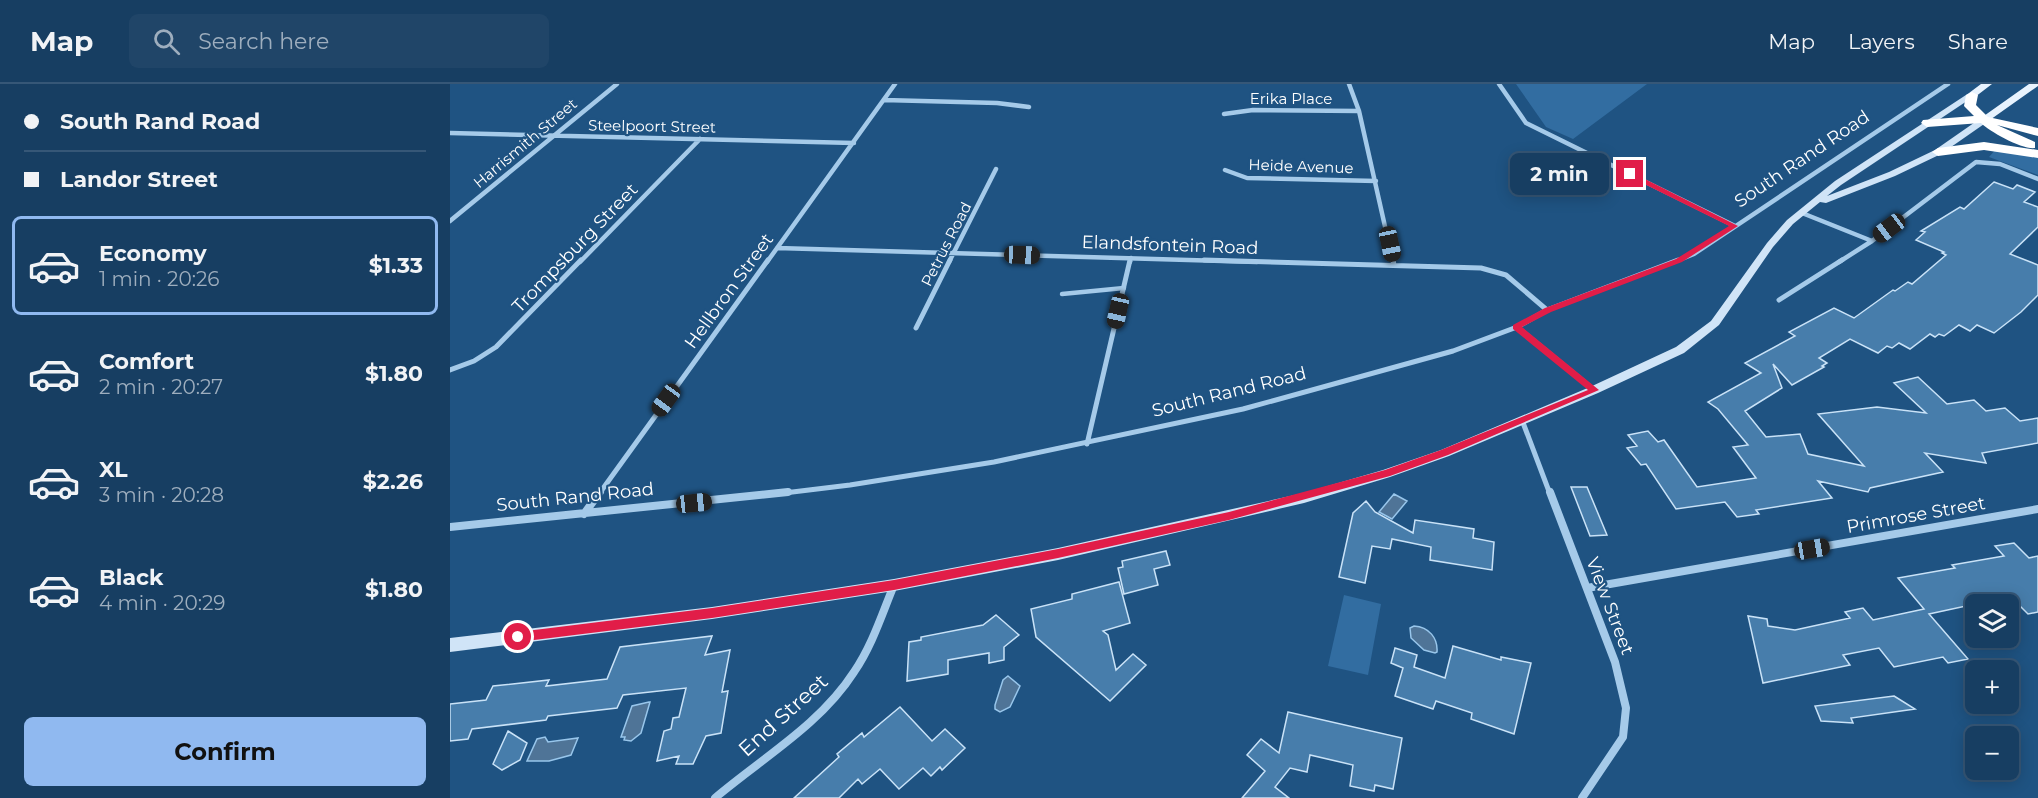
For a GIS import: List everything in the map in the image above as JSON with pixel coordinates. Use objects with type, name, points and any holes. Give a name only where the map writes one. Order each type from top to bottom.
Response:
[{"type":"highway","points":[[1972,95],[1970,106],[1984,120],[2000,131],[2038,147]]},
{"type":"highway","points":[[1927,123],[1959,119],[1984,120],[2013,123],[2038,132]]},
{"type":"highway","points":[[1938,152],[1984,146],[2038,154]]},
{"type":"main road","points":[[450,645],[712,613],[894,585],[1058,554],[1304,498],[1386,474],[1594,390],[1680,350],[1715,323],[1770,245],[1802,213],[1838,183],[1987,84]]},
{"type":"main road","points":[[1814,204],[1892,174],[1938,152],[2035,84]]},
{"type":"street","name":"Harrismith Street","points":[[450,221],[617,84]]},
{"type":"street","name":"Hellbron Street","points":[[584,514],[895,84]]},
{"type":"street","points":[[1349,84],[1359,111],[1394,265]]},
{"type":"street","points":[[1499,84],[1523,121],[1735,226]]},
{"type":"street","name":"South Rand Road","points":[[450,527],[850,485],[994,462],[1243,409],[1453,351],[1516,327],[1548,310],[1679,261],[1948,84]]},
{"type":"street","points":[[884,100],[998,103],[1029,107]]},
{"type":"street","name":"Erika Place","points":[[1224,114],[1253,110],[1359,111]]},
{"type":"street","name":"Steelpoort Street","points":[[450,133],[854,143]]},
{"type":"street","name":"Trompsburg Street","points":[[450,370],[496,348],[700,139]]},
{"type":"street","points":[[1779,300],[1872,241],[1976,162],[2000,164],[2038,179]]},
{"type":"street","name":"Petrus Road","points":[[916,328],[956,253],[996,169]]},
{"type":"street","name":"Heide Avenue","points":[[1225,170],[1247,178],[1376,181]]},
{"type":"street","points":[[1802,213],[1872,241]]},
{"type":"street","name":"Elandsfontein Road","points":[[777,248],[1490,268],[1506,275],[1548,310]]},
{"type":"street","points":[[1087,444],[1131,258]]},
{"type":"street","points":[[1516,327],[1594,390]]},
{"type":"street","name":"View Street","points":[[1522,420],[1622,683],[1627,713],[1623,736],[1582,798]]},
{"type":"street","name":"Primrose Street","points":[[1587,588],[2038,509]]},
{"type":"street","name":"End Street","points":[[715,798],[801,728],[839,692],[866,652],[894,585]]},
{"type":"lane","points":[[1062,294],[1124,288]]},
{"type":"shaded area","points":[[1516,84],[1647,84],[1573,139],[1546,127]]},
{"type":"shaded area","points":[[1997,148],[2038,155],[2038,175],[1989,157]]},
{"type":"shaded area","points":[[1394,494],[1407,501],[1392,519],[1379,512]]},
{"type":"shaded area","points":[[1344,595],[1381,604],[1368,675],[1328,666]]},
{"type":"shaded area","points":[[1414,626],[1431,634],[1436,642],[1437,652],[1424,650],[1411,638],[1410,628]]},
{"type":"shaded area","points":[[1008,676],[1020,686],[1010,707],[1000,712],[995,709],[995,705],[1003,680]]},
{"type":"shaded area","points":[[650,702],[641,733],[631,741],[624,740],[625,737],[621,737],[632,706]]},
{"type":"shaded area","points":[[545,737],[548,742],[578,738],[571,755],[549,761],[527,761],[537,739]]},
{"type":"building","points":[[1994,182],[2013,189],[2017,185],[2035,192],[2024,202],[2038,207],[2038,227],[2010,254],[2038,265],[2038,295],[2021,312],[1994,333],[1977,325],[1970,331],[1959,325],[1944,336],[1939,334],[1935,337],[1930,334],[1910,349],[1899,343],[1892,348],[1887,346],[1878,353],[1850,339],[1819,358],[1827,363],[1822,366],[1824,367],[1792,385],[1773,364],[1782,388],[1745,411],[1766,437],[1800,434],[1808,454],[1864,466],[1818,414],[1877,407],[1926,413],[1894,383],[1918,377],[1947,404],[1974,400],[1986,411],[2005,408],[2020,421],[2038,418],[2038,443],[1982,453],[1986,463],[1925,453],[1943,472],[1870,488],[1868,492],[1818,481],[1832,498],[1756,510],[1759,514],[1737,517],[1725,502],[1676,509],[1646,464],[1641,465],[1627,448],[1637,446],[1628,435],[1648,431],[1658,442],[1664,440],[1697,487],[1756,478],[1733,447],[1748,445],[1718,409],[1708,402],[1761,373],[1745,363],[1795,336],[1789,332],[1834,308],[1854,318],[1893,290],[1895,291],[1908,282],[1912,284],[1946,255],[1916,240],[1925,232],[1921,231],[1960,207],[1964,209]]},
{"type":"building","points":[[1571,487],[1587,487],[1607,535],[1590,536]]},
{"type":"building","points":[[1366,501],[1375,512],[1413,533],[1415,520],[1474,529],[1473,538],[1494,542],[1492,570],[1430,560],[1431,547],[1392,539],[1390,549],[1372,546],[1365,583],[1339,577],[1353,513]]},
{"type":"building","points":[[2014,543],[2029,558],[2038,556],[2038,612],[2028,614],[2019,606],[2019,594],[1965,594],[1965,606],[1929,614],[1968,659],[1948,663],[1943,657],[1894,667],[1879,648],[1843,655],[1850,665],[1763,683],[1748,616],[1767,619],[1768,626],[1795,630],[1850,618],[1845,612],[1863,608],[1873,620],[1924,609],[1898,578],[2004,556],[1995,546]]},
{"type":"building","points":[[1166,551],[1170,565],[1154,569],[1158,585],[1124,594],[1118,568],[1123,567],[1122,561]]},
{"type":"building","points":[[1119,582],[1130,623],[1103,631],[1108,635],[1116,670],[1133,654],[1146,665],[1110,701],[1036,637],[1031,609],[1072,599],[1072,594]]},
{"type":"building","points":[[996,615],[1019,635],[1004,647],[1004,660],[989,663],[989,653],[948,660],[948,674],[907,681],[909,642],[921,640],[921,637],[983,625]]},
{"type":"building","points":[[712,636],[705,655],[730,650],[722,692],[728,691],[721,733],[706,736],[693,764],[676,764],[679,756],[657,761],[664,731],[671,729],[673,718],[679,717],[686,688],[623,695],[617,708],[548,716],[546,720],[472,729],[468,739],[450,741],[450,704],[486,700],[493,686],[549,680],[546,686],[607,679],[620,647]]},
{"type":"building","points":[[1453,646],[1501,660],[1501,657],[1531,663],[1514,734],[1471,719],[1472,713],[1436,701],[1433,709],[1395,696],[1403,668],[1391,663],[1395,648],[1417,655],[1414,667],[1445,678]]},
{"type":"building","points":[[1894,696],[1915,709],[1851,718],[1853,723],[1821,721],[1815,706]]},
{"type":"building","points":[[900,707],[932,741],[945,729],[965,748],[942,770],[940,767],[931,776],[923,768],[899,789],[880,769],[862,784],[858,779],[839,798],[794,798],[839,757],[837,754],[862,733],[864,737]]},
{"type":"building","points":[[1288,712],[1402,738],[1393,789],[1375,785],[1374,791],[1350,786],[1353,765],[1310,755],[1307,772],[1290,768],[1275,787],[1289,798],[1242,798],[1265,771],[1247,755],[1261,739],[1279,753]]},
{"type":"building","points":[[508,731],[527,743],[520,760],[502,770],[493,764]]},
{"type":"route","points":[[518,637],[712,613],[894,585],[1058,554],[1304,498],[1386,474],[1445,453],[1594,390],[1516,327],[1548,310],[1679,261],[1694,254],[1735,226],[1630,174]]}]
